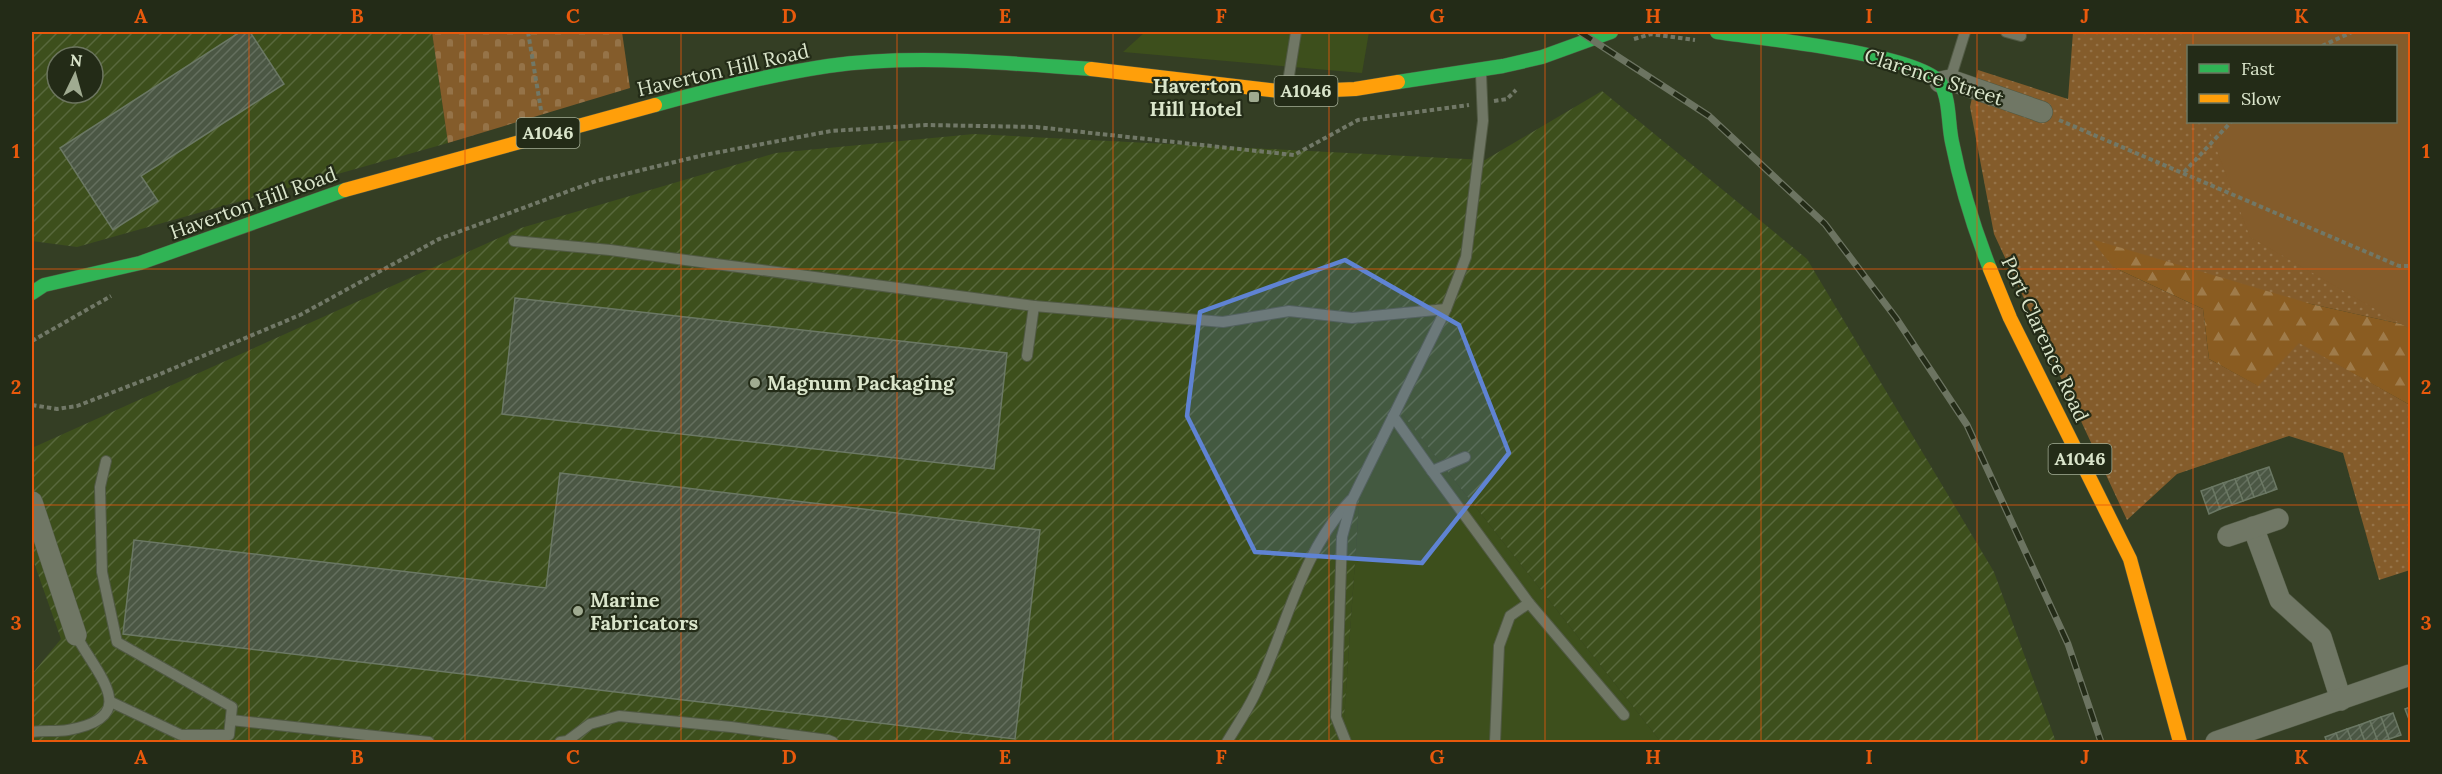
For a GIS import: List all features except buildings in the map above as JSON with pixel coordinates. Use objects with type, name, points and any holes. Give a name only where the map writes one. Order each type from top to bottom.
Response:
[{"type":"main road","name":"Haverton Hill Road","points":[[32,293],[44,285],[140,264],[338,192],[741,81],[830,66],[926,60],[1035,65],[1130,72],[1287,92],[1355,89],[1481,70],[1542,57],[1611,32]]},
{"type":"main road","name":"Clarence Street","points":[[1717,32],[1873,55],[1918,69],[1945,81]]},
{"type":"main road","name":"Port Clarence Road","points":[[1945,81],[1952,143],[1980,244],[2010,318],[2130,559],[2180,742]]},
{"type":"main road","name":"Haverton Hill Road","points":[[42,272],[74,277]]},
{"type":"street","name":"Clarence Street","points":[[1945,81],[2042,112]]},
{"type":"street","points":[[32,502],[76,635]]},
{"type":"street","points":[[2228,536],[2278,519]]},
{"type":"street","points":[[2253,527],[2280,600],[2321,637],[2341,700]]},
{"type":"street","points":[[2216,742],[2410,675]]},
{"type":"lane","points":[[1287,92],[1296,32]]},
{"type":"lane","points":[[1945,81],[1965,32]]},
{"type":"lane","points":[[2006,32],[2021,36]]},
{"type":"lane","points":[[1346,742],[1336,717],[1342,537],[1352,500],[1446,309],[1466,257],[1483,121],[1481,70]]},
{"type":"lane","points":[[514,241],[610,250],[1034,306],[1223,322],[1289,311],[1352,318],[1446,309]]},
{"type":"lane","points":[[1027,356],[1034,306]]},
{"type":"lane","points":[[1393,416],[1529,603],[1624,715]]},
{"type":"lane","points":[[1432,471],[1465,456]]},
{"type":"lane","points":[[106,461],[100,487],[102,572],[117,642],[232,707],[230,735],[181,735],[111,702]]},
{"type":"lane","points":[[1227,742],[1255,694],[1285,615],[1318,547],[1334,518],[1352,500]]},
{"type":"lane","points":[[1496,742],[1499,646],[1510,616],[1529,603]]},
{"type":"lane","points":[[32,732],[46,729],[67,730],[94,723],[107,713],[111,702],[109,689],[76,635]]},
{"type":"lane","points":[[560,742],[567,741],[590,724],[619,716],[731,727],[833,742]]},
{"type":"lane","points":[[231,720],[429,742]]},
{"type":"path","points":[[528,32],[545,134]]},
{"type":"path","points":[[2324,45],[2352,32]]},
{"type":"path","points":[[1630,40],[1651,34],[1706,41]]},
{"type":"path","points":[[32,405],[57,409],[77,406],[300,315],[439,239],[596,181],[704,155],[831,131],[926,124],[1036,126],[1294,154],[1359,120],[1507,99],[1521,85]]},
{"type":"path","points":[[2042,112],[2399,266],[2410,266]]},
{"type":"path","points":[[2184,172],[2229,123]]},
{"type":"path","points":[[32,341],[120,292]]},
{"type":"highlighted area","points":[[1345,260],[1459,325],[1509,453],[1422,563],[1255,552],[1187,416],[1200,312]]},
{"type":"shaded area","points":[[32,32],[432,32],[448,143],[77,247],[32,241]]},
{"type":"shaded area","points":[[1145,32],[1369,32],[1362,73],[1123,52]]},
{"type":"shaded area","points":[[1602,91],[1807,259],[1994,572],[2056,742],[1661,742],[1403,415],[1360,490],[1343,732],[1349,742],[32,742],[32,674],[61,639],[32,557],[32,448],[521,228],[776,153],[974,134],[1485,160]]},
{"type":"shaded area","points":[[1403,415],[1661,742],[1349,742],[1343,732],[1360,490]]},
{"type":"green space","points":[[432,32],[622,32],[630,88],[448,143]]},
{"type":"green space","points":[[2073,32],[2410,32],[2410,326],[2311,304],[2113,267],[2203,309],[2209,359],[2257,385],[2299,342],[2410,405],[2410,570],[2379,580],[2343,453],[2289,436],[2177,474],[2127,520],[1994,234],[1970,107],[1978,70],[2068,99]]},
{"type":"green space","points":[[2187,32],[2410,32],[2410,329],[2250,237],[2206,123],[2397,123],[2397,45],[2187,45],[2187,73],[2178,50]]},
{"type":"green space","points":[[2091,239],[2311,304],[2410,326],[2410,405],[2299,343],[2258,386],[2209,359],[2203,309],[2113,267]]},
{"type":"railway","points":[[1580,32],[1709,116],[1825,224],[1896,318],[1967,425],[2068,644],[2101,742]]},
{"type":"traffic: fast","points":[[1398,82],[1503,66],[1542,57],[1611,32]]},
{"type":"traffic: fast","points":[[1717,32],[1800,43],[1872,56],[1928,73],[1941,84],[1946,98],[1959,173],[1973,223],[1990,269]]},
{"type":"traffic: fast","points":[[655,105],[762,78],[861,62],[960,61],[1091,69]]},
{"type":"traffic: fast","points":[[32,293],[44,285],[140,263],[345,190]]},
{"type":"traffic: slow","points":[[1091,69],[1287,92],[1355,89],[1398,82]]},
{"type":"traffic: slow","points":[[345,190],[655,105]]},
{"type":"traffic: slow","points":[[1990,269],[2010,318],[2130,559],[2180,742]]},
{"type":"place","name":"Haverton Hill Hotel","points":[[1254,97]]},
{"type":"place","name":"Magnum Packaging","points":[[755,383]]},
{"type":"place","name":"Marine Fabricators","points":[[578,611]]}]
